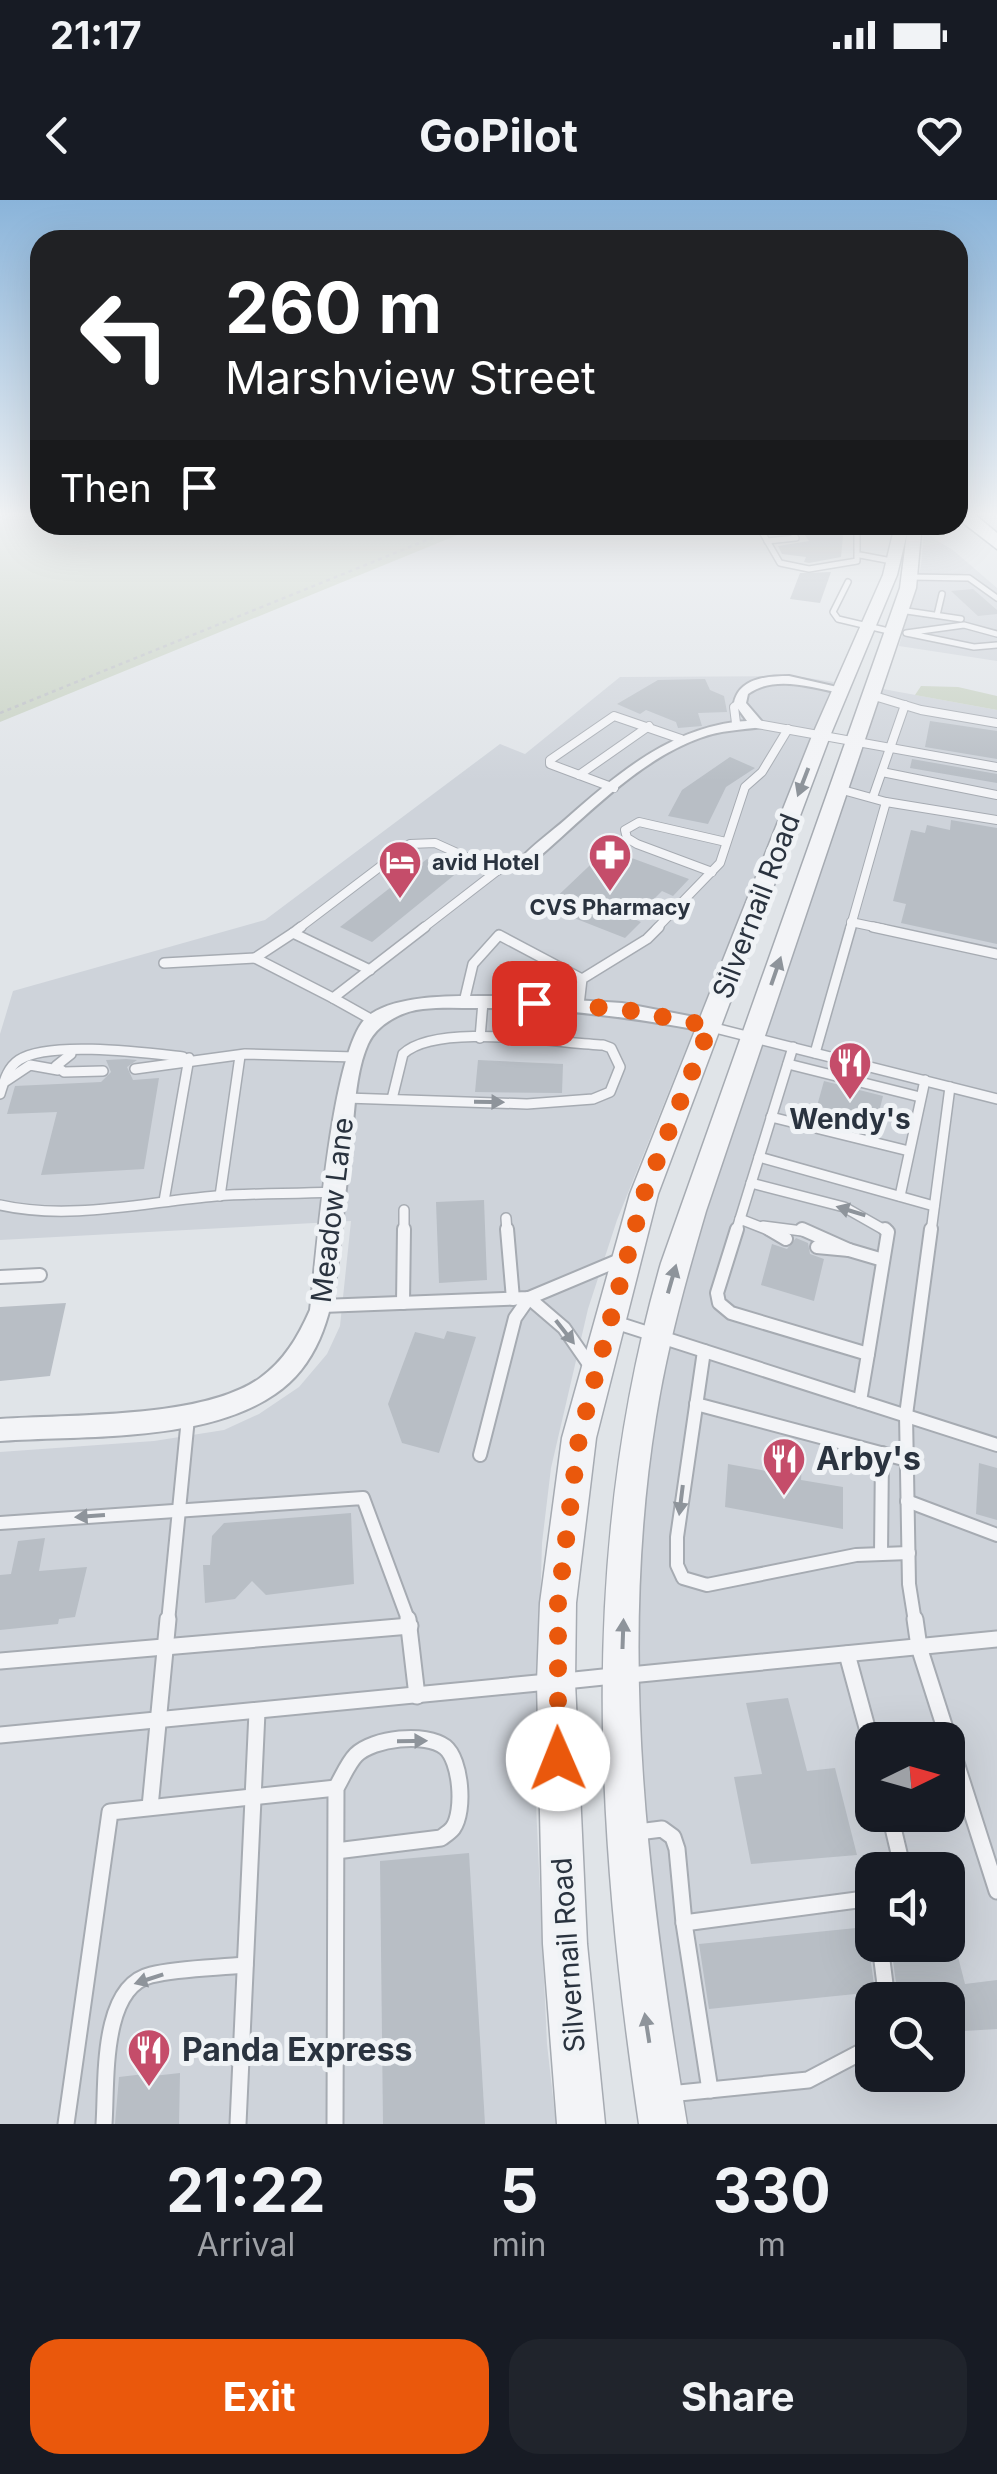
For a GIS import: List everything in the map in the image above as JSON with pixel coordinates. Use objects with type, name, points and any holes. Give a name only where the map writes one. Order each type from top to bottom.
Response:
[{"type":"street","name":"Silvernail Road","points":[[581,2124],[566,1944],[556,1682],[558,1603],[579,1438],[644,1194],[821,736],[855,692],[891,626],[897,602]]},
{"type":"street","points":[[757,724],[740,703],[747,687],[764,682],[810,683],[855,692]]},
{"type":"street","name":"Silvernail Road","points":[[661,2109],[640,1983],[628,1834],[622,1676],[630,1497],[639,1420],[656,1336],[690,1218],[855,742],[855,692]]},
{"type":"street","points":[[527,860],[614,788],[682,739],[736,722],[757,724]]},
{"type":"street","points":[[374,1021],[405,1005],[474,1002],[640,1012],[710,1026]]},
{"type":"street","name":"Meadow Lane","points":[[0,1430],[188,1417],[244,1401],[274,1383],[313,1334],[322,1306],[346,1098],[355,1057],[365,1031],[374,1021]]},
{"type":"lane","points":[[837,602],[832,612],[848,624],[937,631],[954,624],[997,634]]},
{"type":"lane","points":[[937,616],[940,602]]},
{"type":"lane","points":[[891,626],[937,616],[997,624]]},
{"type":"lane","points":[[891,626],[993,647]]},
{"type":"lane","points":[[855,692],[905,706],[997,723]]},
{"type":"lane","points":[[736,722],[734,707],[740,703]]},
{"type":"lane","points":[[873,797],[905,706]]},
{"type":"lane","points":[[614,788],[550,764],[550,760],[614,716],[682,739]]},
{"type":"lane","points":[[757,724],[997,767]]},
{"type":"lane","points":[[579,775],[648,726]]},
{"type":"lane","points":[[582,979],[647,939],[720,863],[746,787],[762,772],[788,729]]},
{"type":"lane","points":[[882,772],[997,795]]},
{"type":"lane","points":[[839,789],[886,802],[997,820]]},
{"type":"lane","points":[[815,1053],[886,802]]},
{"type":"lane","points":[[712,872],[638,844],[626,838],[625,830],[639,822],[726,842]]},
{"type":"lane","points":[[255,958],[410,844],[436,843],[497,871]]},
{"type":"lane","points":[[333,998],[497,871],[527,860]]},
{"type":"lane","points":[[850,922],[997,954]]},
{"type":"lane","points":[[293,933],[370,970]]},
{"type":"lane","points":[[480,1038],[474,1002],[474,958],[499,935],[582,979]]},
{"type":"lane","points":[[164,962],[255,958],[374,1021]]},
{"type":"lane","points":[[579,1006],[582,979]]},
{"type":"lane","points":[[710,1026],[997,1099]]},
{"type":"lane","points":[[346,1098],[573,1104],[602,1099],[617,1081],[618,1061],[611,1048],[603,1045],[446,1037],[407,1048],[397,1061],[392,1099]]},
{"type":"lane","points":[[793,1047],[716,1293],[719,1304],[731,1313],[868,1354]]},
{"type":"lane","points":[[2,1088],[16,1060],[29,1055],[127,1049],[189,1058]]},
{"type":"lane","points":[[64,1072],[56,1066],[58,1061],[82,1050]]},
{"type":"lane","points":[[135,1070],[189,1058],[302,1051],[355,1057]]},
{"type":"lane","points":[[220,1196],[240,1056]]},
{"type":"lane","points":[[164,1201],[189,1058]]},
{"type":"lane","points":[[788,1064],[920,1097]]},
{"type":"lane","points":[[2,1088],[30,1066],[64,1072],[103,1071]]},
{"type":"lane","points":[[900,1196],[925,1080]]},
{"type":"lane","points":[[950,1087],[906,1415],[908,1554],[918,1647],[997,1891]]},
{"type":"lane","points":[[771,1118],[910,1151]]},
{"type":"lane","points":[[759,1157],[934,1206]]},
{"type":"lane","points":[[750,1183],[880,1222],[888,1232],[860,1401]]},
{"type":"lane","points":[[0,1205],[13,1210],[74,1209],[220,1196],[334,1192]]},
{"type":"lane","points":[[402,1303],[404,1210]]},
{"type":"lane","points":[[506,1218],[513,1298]]},
{"type":"lane","points":[[740,1219],[763,1226],[786,1240]]},
{"type":"lane","points":[[763,1226],[787,1224],[820,1233],[849,1250]]},
{"type":"lane","points":[[817,1247],[849,1250],[883,1260]]},
{"type":"lane","points":[[322,1306],[529,1298],[625,1257]]},
{"type":"lane","points":[[0,1278],[40,1276]]},
{"type":"lane","points":[[529,1298],[564,1328],[595,1373]]},
{"type":"lane","points":[[480,1455],[515,1318],[529,1298]]},
{"type":"lane","points":[[608,1320],[997,1446]]},
{"type":"lane","points":[[704,1351],[677,1537],[677,1566],[683,1578],[707,1585],[856,1554],[908,1554]]},
{"type":"lane","points":[[696,1404],[907,1460]]},
{"type":"lane","points":[[150,1807],[188,1417]]},
{"type":"lane","points":[[882,1453],[882,1554]]},
{"type":"lane","points":[[0,1523],[363,1498],[410,1626],[417,1696]]},
{"type":"lane","points":[[908,1501],[997,1534]]},
{"type":"lane","points":[[0,1662],[410,1626]]},
{"type":"lane","points":[[0,1735],[997,1640]]},
{"type":"lane","points":[[847,1654],[865,1722]]},
{"type":"lane","points":[[238,2124],[257,1712]]},
{"type":"lane","points":[[335,2124],[336,1788],[357,1754],[374,1744],[422,1738],[443,1745],[455,1759],[459,1810],[453,1828],[440,1838],[336,1851]]},
{"type":"lane","points":[[66,2124],[110,1812],[336,1788]]},
{"type":"lane","points":[[628,1834],[662,1830],[673,1837],[710,2090]]},
{"type":"lane","points":[[684,1923],[855,1901]]},
{"type":"lane","points":[[104,2124],[116,2014],[124,1994],[136,1981],[150,1975],[245,1965]]},
{"type":"lane","points":[[661,2109],[710,2090],[808,2080],[855,2055]]},
{"type":"path","points":[[0,714],[275,602]]},
{"type":"shaded area","points":[[911,602],[997,602],[997,661],[899,646]]},
{"type":"shaded area","points":[[795,676],[834,682],[617,1220],[588,1309],[551,1468],[542,1543],[535,1783],[547,2044],[556,2124],[0,2124],[0,1452],[154,1441],[224,1430],[259,1414],[299,1387],[327,1354],[340,1326],[351,1221],[0,1240],[0,1034],[13,991],[265,920],[500,744],[525,754],[620,677]]},
{"type":"shaded area","points":[[883,689],[997,710],[997,2124],[687,2124],[656,1974],[639,1789],[639,1582],[650,1429],[680,1279]]},
{"type":"green space","points":[[0,602],[294,602],[0,722]]},
{"type":"green space","points":[[921,686],[958,687],[997,696],[997,710],[915,695]]},
{"type":"building","points":[[963,602],[988,602],[997,610],[997,614],[978,616]]},
{"type":"building","points":[[705,679],[710,690],[724,696],[727,712],[698,713],[702,726],[678,728],[676,722],[646,710],[640,714],[617,704],[658,680]]},
{"type":"building","points":[[930,721],[997,731],[997,759],[925,747]]},
{"type":"building","points":[[730,757],[755,768],[726,787],[708,824],[668,816],[682,790]]},
{"type":"building","points":[[912,759],[997,774],[997,783],[910,768]]},
{"type":"building","points":[[951,820],[997,828],[997,944],[901,923],[906,904],[893,901],[911,830],[925,833],[927,825],[950,830]]},
{"type":"building","name":"CVS Pharmacy","points":[[607,849],[689,879],[673,896],[662,891],[634,919],[641,922],[625,938],[546,907]]},
{"type":"building","name":"avid Hotel","points":[[427,859],[458,872],[372,942],[340,927]]},
{"type":"building","points":[[106,1060],[137,1060],[127,1067],[133,1080],[159,1078],[144,1169],[41,1175],[57,1112],[7,1114],[15,1086],[101,1082],[111,1072]]},
{"type":"building","points":[[478,1060],[563,1064],[562,1093],[475,1092]]},
{"type":"building","name":"Wendy's","points":[[824,1081],[883,1096],[877,1120],[832,1113],[833,1110],[817,1106]]},
{"type":"building","points":[[484,1200],[487,1280],[439,1283],[436,1202]]},
{"type":"building","points":[[796,1238],[808,1243],[810,1254],[824,1259],[814,1301],[761,1285],[772,1244],[787,1249]]},
{"type":"building","points":[[66,1303],[50,1376],[0,1381],[0,1307]]},
{"type":"building","points":[[447,1331],[476,1337],[439,1453],[402,1443],[388,1404],[415,1332],[444,1339]]},
{"type":"building","name":"Arby's","points":[[783,1460],[802,1464],[801,1480],[843,1487],[843,1529],[725,1507],[728,1464],[783,1474]]},
{"type":"building","points":[[979,1463],[997,1468],[997,1520],[976,1514]]},
{"type":"building","points":[[351,1513],[354,1584],[266,1595],[252,1581],[235,1599],[205,1603],[203,1565],[210,1565],[212,1536],[224,1523]]},
{"type":"building","points":[[45,1538],[39,1571],[87,1567],[75,1617],[59,1619],[58,1624],[0,1630],[0,1575],[11,1574],[18,1541]]},
{"type":"building","points":[[788,1698],[807,1771],[835,1768],[855,1855],[751,1864],[734,1777],[762,1774],[746,1703]]},
{"type":"building","points":[[469,1853],[485,2124],[383,2124],[380,1861]]},
{"type":"building","points":[[855,1928],[855,1962],[871,1962],[874,1982],[855,1982],[855,1994],[709,2009],[699,1944]]},
{"type":"building","points":[[893,1962],[959,1962],[964,1982],[896,1982]]},
{"type":"building","points":[[997,1980],[997,2029],[965,2031],[965,1984]]},
{"type":"building","name":"Panda Express","points":[[180,2073],[179,2124],[115,2124],[119,2077]]},
{"type":"place","name":"CVS Pharmacy","points":[[610,893]]},
{"type":"place","name":"avid Hotel","points":[[400,900]]},
{"type":"place","name":"Wendy's","points":[[850,1101]]},
{"type":"place","name":"Arby's","points":[[784,1497]]},
{"type":"place","name":"Panda Express","points":[[149,2088]]},
{"type":"route","points":[[534,1003],[622,1009],[710,1026],[644,1194],[579,1438],[558,1603],[558,1759]]}]
